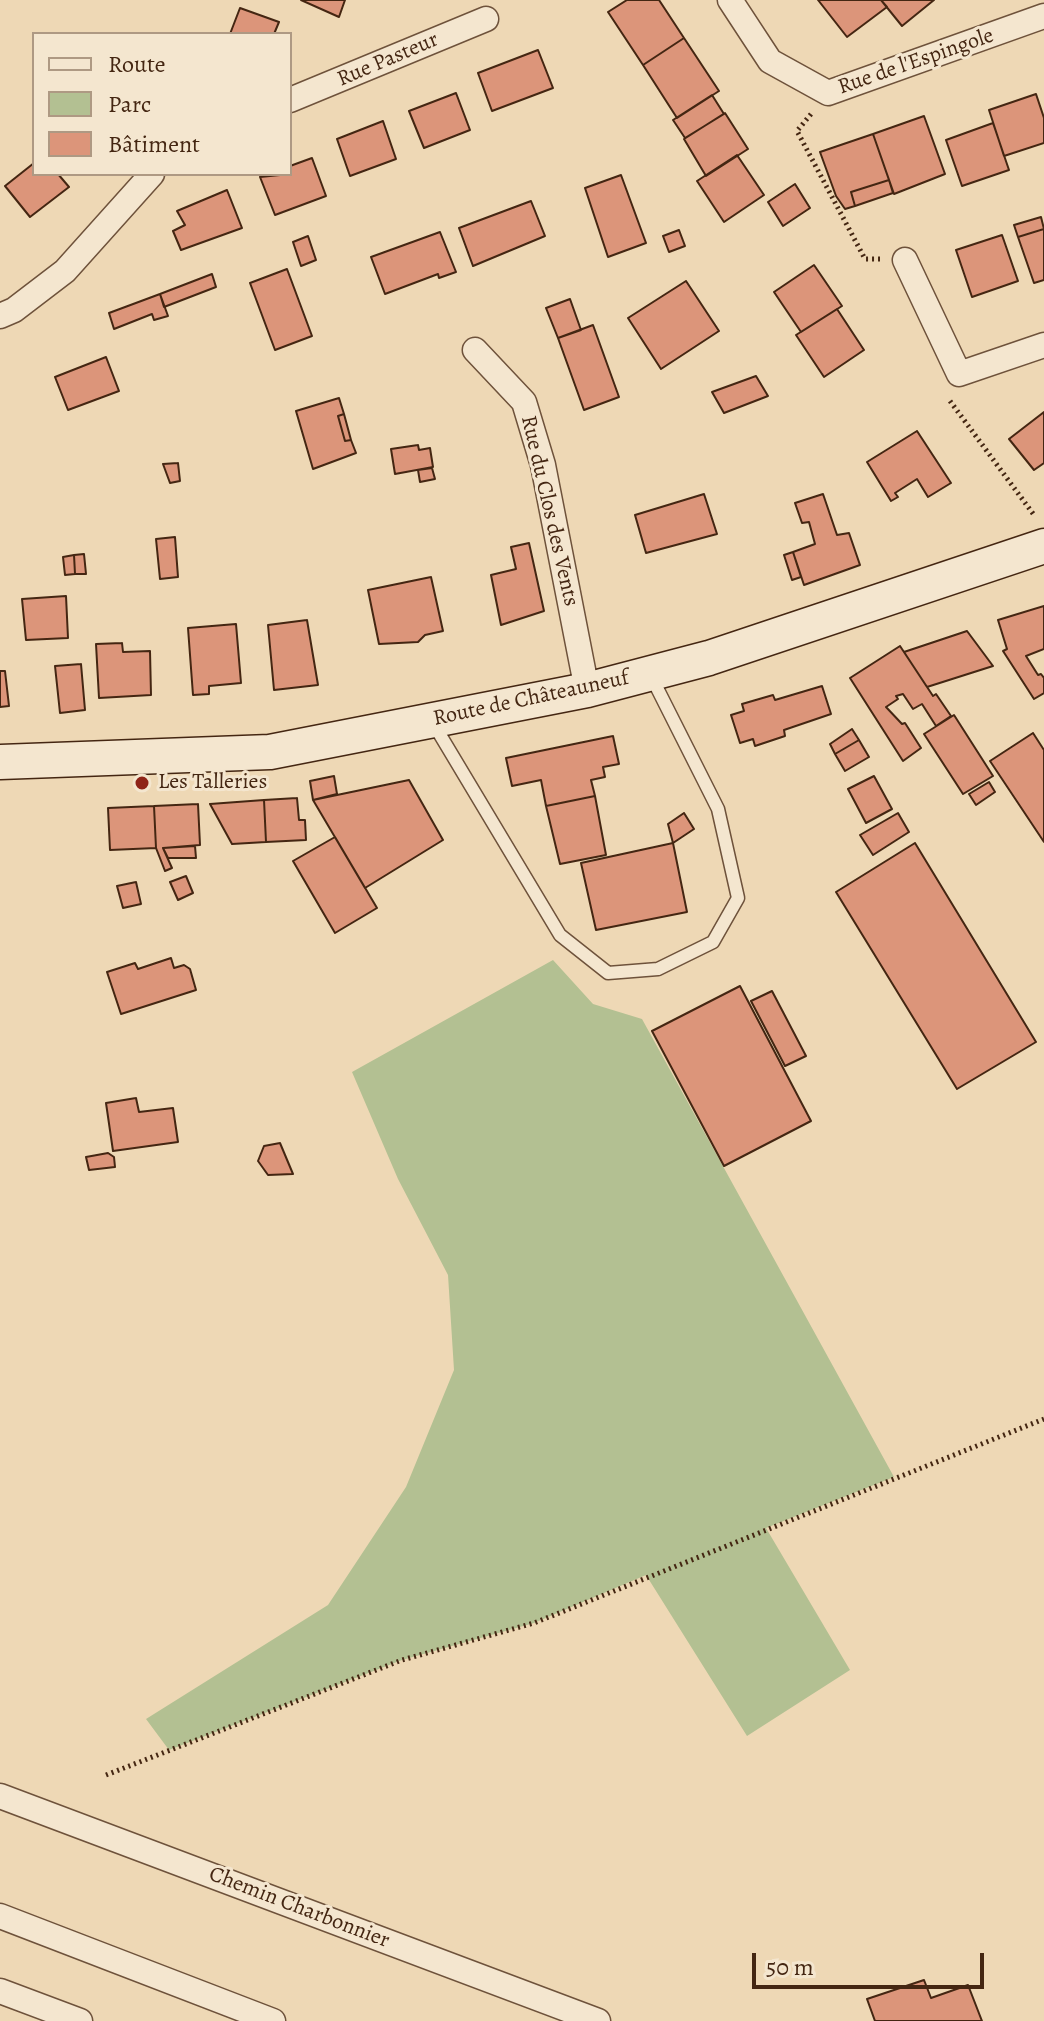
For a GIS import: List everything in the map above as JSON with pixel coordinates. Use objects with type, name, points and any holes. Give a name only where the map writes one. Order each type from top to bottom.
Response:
[{"type":"main road","name":"Route de Châteauneuf","points":[[0,762],[270,752],[587,690],[828,620],[1040,532]]},
{"type":"street","name":"Rue de l'Espingole","points":[[730,0],[770,61],[828,93],[1044,16]]},
{"type":"street","name":"Rue Pasteur","points":[[292,99],[486,19]]},
{"type":"street","points":[[0,316],[14,310],[65,271],[150,176]]},
{"type":"street","points":[[905,260],[959,374],[1044,345]]},
{"type":"street","name":"Rue du Clos des Vents","points":[[475,350],[524,402],[543,465],[587,690]]},
{"type":"street","name":"Chemin Charbonnier","points":[[0,1796],[598,2021]]},
{"type":"street","points":[[0,1916],[273,2021]]},
{"type":"street","points":[[0,1991],[80,2021]]},
{"type":"lane","points":[[431,721],[560,935],[608,973],[658,969],[713,942],[738,898],[718,809],[650,673]]},
{"type":"path","points":[[828,93],[797,131],[865,259],[905,260]]},
{"type":"path","points":[[959,374],[949,399],[1040,532]]},
{"type":"path","points":[[106,1775],[402,1660],[534,1623],[1044,1419]]},
{"type":"green space","points":[[553,960],[593,1004],[642,1019],[894,1477],[766,1528],[850,1670],[747,1736],[646,1575],[534,1623],[402,1660],[169,1750],[146,1719],[328,1605],[406,1487],[454,1370],[448,1275],[398,1179],[352,1072]]},
{"type":"building","points":[[301,0],[345,0],[339,17]]},
{"type":"building","points":[[627,0],[659,0],[684,38],[643,65],[608,12]]},
{"type":"building","points":[[818,0],[881,0],[887,7],[847,37]]},
{"type":"building","points":[[881,0],[934,0],[902,26]]},
{"type":"building","points":[[240,8],[279,22],[275,32],[231,32]]},
{"type":"building","points":[[684,38],[719,91],[677,118],[643,65]]},
{"type":"building","points":[[538,50],[553,88],[492,111],[478,73]]},
{"type":"building","points":[[456,93],[470,130],[424,148],[409,111]]},
{"type":"building","points":[[1036,94],[1044,118],[1044,143],[1004,156],[989,110]]},
{"type":"building","points":[[712,95],[724,114],[685,138],[673,120]]},
{"type":"building","points":[[725,113],[748,149],[706,176],[684,139]]},
{"type":"building","points":[[924,116],[945,174],[894,194],[873,134]]},
{"type":"building","points":[[383,121],[396,159],[350,176],[337,139]]},
{"type":"building","points":[[993,123],[1009,170],[962,186],[946,140]]},
{"type":"building","points":[[873,134],[889,180],[851,192],[855,206],[845,209],[836,196],[820,152]]},
{"type":"building","points":[[737,155],[764,195],[724,222],[697,181]]},
{"type":"building","points":[[312,158],[326,196],[275,215],[260,177],[292,176],[292,165]]},
{"type":"building","points":[[32,165],[32,176],[60,176],[69,187],[30,217],[5,186]]},
{"type":"building","points":[[621,175],[646,243],[608,257],[585,188]]},
{"type":"building","points":[[889,180],[893,193],[855,206],[851,192]]},
{"type":"building","points":[[795,184],[810,208],[783,226],[768,202]]},
{"type":"building","points":[[227,190],[242,228],[181,250],[173,231],[185,225],[177,211]]},
{"type":"building","points":[[531,201],[545,236],[473,266],[459,228]]},
{"type":"building","points":[[1041,217],[1044,229],[1018,237],[1014,225]]},
{"type":"building","points":[[1044,229],[1044,280],[1034,283],[1018,237]]},
{"type":"building","points":[[679,230],[685,246],[669,252],[663,236]]},
{"type":"building","points":[[440,232],[456,272],[439,278],[438,274],[385,294],[371,257]]},
{"type":"building","points":[[1002,235],[1018,281],[972,297],[956,250]]},
{"type":"building","points":[[308,236],[316,260],[301,266],[293,242]]},
{"type":"building","points":[[814,265],[842,306],[801,332],[774,292]]},
{"type":"building","points":[[287,269],[312,336],[275,350],[250,283]]},
{"type":"building","points":[[212,274],[216,287],[164,307],[160,294]]},
{"type":"building","points":[[686,281],[719,331],[661,369],[628,318]]},
{"type":"building","points":[[160,294],[168,316],[154,320],[152,314],[114,329],[109,313]]},
{"type":"building","points":[[570,299],[581,330],[558,338],[546,308]]},
{"type":"building","points":[[837,309],[864,350],[824,377],[796,335]]},
{"type":"building","points":[[593,325],[619,397],[584,410],[558,338]]},
{"type":"building","points":[[106,357],[119,391],[68,410],[55,377]]},
{"type":"building","points":[[756,376],[768,396],[724,413],[712,392]]},
{"type":"building","points":[[339,398],[344,414],[338,416],[345,441],[351,440],[356,453],[313,469],[296,411]]},
{"type":"building","points":[[1044,412],[1044,463],[1034,470],[1009,439]]},
{"type":"building","points":[[344,414],[351,440],[345,441],[338,416]]},
{"type":"building","points":[[917,431],[951,483],[928,497],[917,479],[895,493],[898,497],[891,501],[867,462]]},
{"type":"building","points":[[418,445],[419,450],[430,448],[433,467],[395,474],[391,449]]},
{"type":"building","points":[[178,463],[180,481],[170,483],[163,464]]},
{"type":"building","points":[[432,468],[435,479],[420,482],[418,470]]},
{"type":"building","points":[[704,494],[717,534],[646,553],[635,515]]},
{"type":"building","points":[[823,494],[837,535],[849,533],[860,565],[804,585],[793,552],[815,544],[809,522],[802,523],[795,503]]},
{"type":"building","points":[[175,537],[178,577],[160,579],[156,539]]},
{"type":"building","points":[[529,543],[544,611],[501,625],[491,575],[516,569],[511,547]]},
{"type":"building","points":[[793,552],[801,577],[792,580],[784,555]]},
{"type":"building","points":[[84,554],[86,574],[75,574],[74,555]]},
{"type":"building","points":[[74,555],[75,574],[65,575],[63,557]]},
{"type":"building","points":[[431,577],[443,631],[425,635],[418,642],[379,644],[368,590]]},
{"type":"building","points":[[66,596],[68,638],[26,640],[22,599]]},
{"type":"building","points":[[1044,606],[1044,649],[1026,656],[1038,675],[1044,678],[1044,693],[1034,699],[1003,651],[1007,649],[998,620]]},
{"type":"building","points":[[307,620],[318,685],[274,690],[268,625]]},
{"type":"building","points":[[236,624],[241,683],[209,686],[209,694],[193,695],[188,628]]},
{"type":"building","points":[[967,631],[993,666],[927,687],[904,652]]},
{"type":"building","points":[[122,643],[123,652],[150,651],[151,695],[99,698],[96,644]]},
{"type":"building","points":[[900,646],[933,696],[936,694],[951,716],[936,726],[922,704],[913,709],[903,694],[896,696],[898,699],[886,707],[902,724],[905,723],[921,748],[903,761],[850,678]]},
{"type":"building","points":[[81,664],[85,710],[60,713],[55,666]]},
{"type":"building","points":[[0,671],[5,671],[9,706],[0,707]]},
{"type":"building","points":[[822,686],[831,714],[784,730],[785,736],[755,746],[753,739],[740,743],[731,715],[744,711],[742,704],[773,695],[775,700]]},
{"type":"building","points":[[954,715],[993,776],[963,794],[924,734]]},
{"type":"building","points":[[852,729],[859,740],[835,754],[830,744]]},
{"type":"building","points":[[1033,733],[1044,750],[1044,842],[990,761]]},
{"type":"building","points":[[613,736],[619,764],[603,767],[605,777],[591,780],[595,796],[546,806],[541,780],[512,786],[506,758]]},
{"type":"building","points":[[859,740],[869,757],[845,771],[835,754]]},
{"type":"building","points":[[334,776],[337,794],[313,800],[310,781]]},
{"type":"building","points":[[874,776],[892,809],[866,823],[848,789]]},
{"type":"building","points":[[409,780],[443,840],[365,888],[313,800]]},
{"type":"building","points":[[989,782],[995,792],[976,805],[969,794]]},
{"type":"building","points":[[595,796],[606,855],[560,864],[546,806]]},
{"type":"building","points":[[297,798],[299,820],[305,820],[306,840],[266,842],[264,800]]},
{"type":"building","points":[[264,800],[266,842],[232,844],[210,804]]},
{"type":"building","points":[[198,804],[200,845],[163,848],[172,868],[165,871],[156,848],[154,806]]},
{"type":"building","points":[[154,806],[156,848],[110,850],[108,808]]},
{"type":"building","points":[[684,813],[694,829],[673,843],[668,824]]},
{"type":"building","points":[[898,813],[909,832],[873,855],[860,835]]},
{"type":"building","points":[[335,837],[377,908],[335,933],[293,861]]},
{"type":"building","points":[[673,843],[687,912],[596,930],[581,863]]},
{"type":"building","points":[[915,843],[1036,1042],[957,1089],[836,892]]},
{"type":"building","points":[[195,846],[196,858],[168,858],[163,848]]},
{"type":"building","points":[[186,876],[193,893],[178,900],[170,882]]},
{"type":"building","points":[[136,882],[141,904],[123,908],[117,886]]},
{"type":"building","points":[[171,958],[174,968],[184,965],[190,969],[196,990],[121,1014],[107,972],[135,963],[138,969]]},
{"type":"building","points":[[740,986],[811,1121],[724,1166],[652,1031]]},
{"type":"building","points":[[772,991],[806,1056],[785,1066],[751,1001]]},
{"type":"building","points":[[136,1098],[139,1112],[173,1108],[178,1142],[113,1151],[106,1103]]},
{"type":"building","points":[[280,1143],[293,1174],[268,1175],[258,1161],[264,1146]]},
{"type":"building","points":[[108,1153],[114,1157],[115,1167],[89,1170],[86,1157]]},
{"type":"building","points":[[924,1980],[931,1998],[968,1985],[982,2021],[875,2021],[867,1999]]},
{"type":"place","name":"Les Talleries","points":[[142,783]]}]
